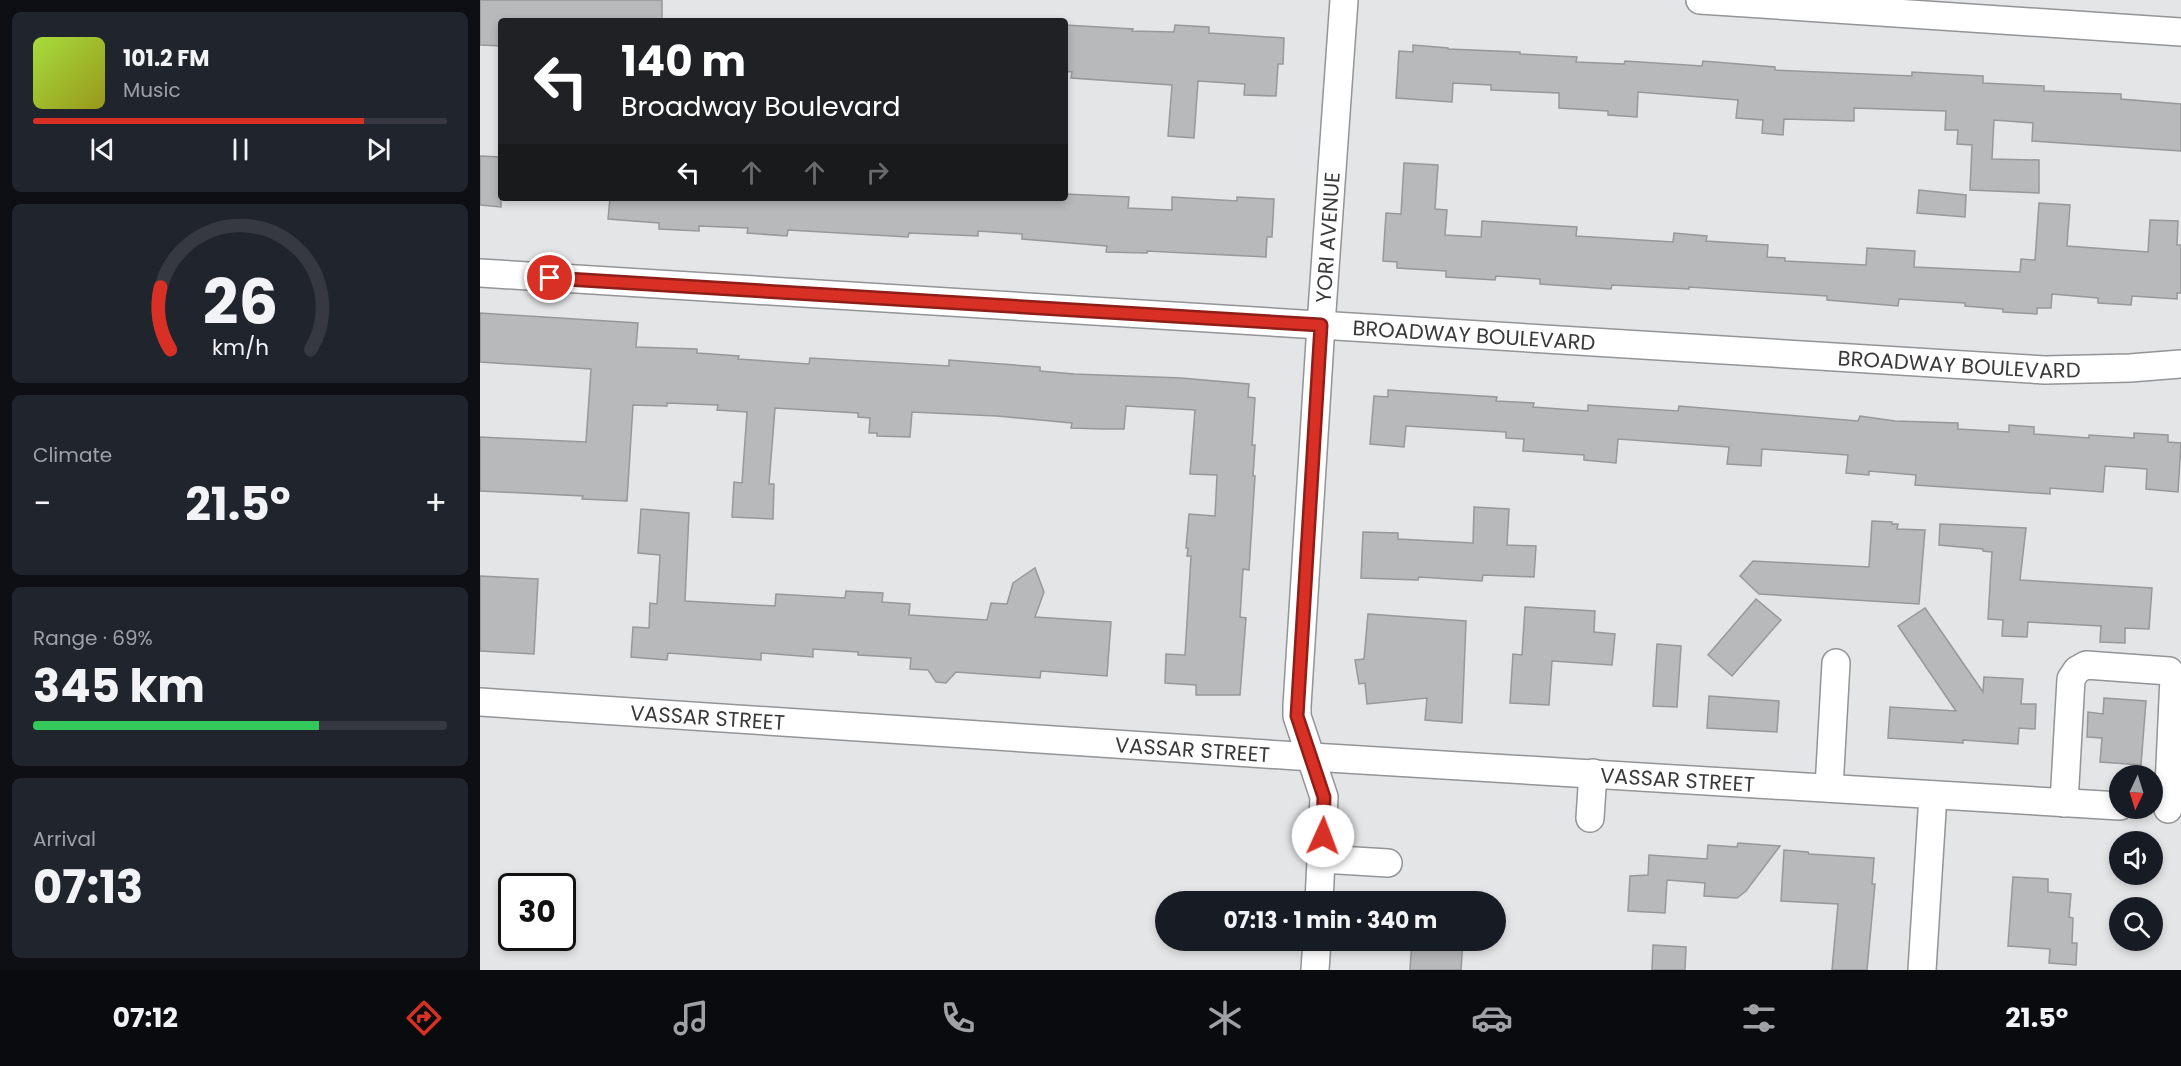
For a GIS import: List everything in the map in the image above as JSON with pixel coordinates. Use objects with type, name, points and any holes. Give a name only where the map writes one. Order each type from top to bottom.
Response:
[{"type":"street","name":"YORI AVENUE","points":[[1320,891],[1324,797],[1297,716],[1297,706],[1344,0]]},
{"type":"street","points":[[1700,0],[2181,32]]},
{"type":"street","name":"BROADWAY BOULEVARD","points":[[480,273],[2045,370],[2181,364]]},
{"type":"street","points":[[1829,788],[1836,663]]},
{"type":"street","points":[[2064,803],[2071,679],[2077,670],[2086,665],[2169,671],[2174,676],[2167,809]]},
{"type":"street","name":"VASSAR STREET","points":[[480,702],[1312,757],[2109,805]]},
{"type":"street","points":[[1590,818],[1593,773]]},
{"type":"street","points":[[1922,970],[1933,795]]},
{"type":"street","points":[[1322,859],[1388,862]]},
{"type":"street","points":[[1315,970],[1316,951]]},
{"type":"building","points":[[480,0],[662,0],[662,18],[498,18],[498,46],[480,45]]},
{"type":"building","points":[[1068,25],[1174,32],[1175,25],[1209,27],[1209,33],[1284,38],[1283,64],[1278,64],[1276,96],[1244,95],[1245,84],[1198,81],[1194,138],[1168,136],[1172,85],[1071,78],[1072,72],[1068,71]]},
{"type":"building","points":[[1413,45],[1577,57],[1576,62],[1624,64],[1625,61],[1702,66],[1703,61],[1775,67],[1775,70],[1912,76],[1912,72],[1983,76],[1983,83],[2044,86],[2044,91],[2121,94],[2121,99],[2181,104],[2181,151],[2032,141],[2033,123],[1994,120],[1992,159],[2039,160],[2039,193],[1970,190],[1972,145],[1957,144],[1958,130],[1945,130],[1946,111],[1854,108],[1854,121],[1784,119],[1783,135],[1762,133],[1763,120],[1736,118],[1738,100],[1638,92],[1637,117],[1608,115],[1608,111],[1559,108],[1559,93],[1491,90],[1491,85],[1453,83],[1452,102],[1396,98],[1399,51],[1413,52]]},
{"type":"building","points":[[480,156],[498,157],[498,201],[501,201],[501,207],[480,205]]},
{"type":"building","points":[[1404,163],[1438,165],[1435,209],[1447,210],[1445,235],[1481,237],[1482,221],[1577,227],[1576,236],[1673,242],[1674,233],[1707,236],[1706,241],[1768,245],[1767,257],[1785,258],[1785,261],[1866,265],[1867,248],[1915,251],[1914,267],[2020,272],[2021,259],[2035,260],[2039,203],[2070,205],[2067,246],[2148,252],[2150,220],[2178,221],[2177,245],[2181,245],[2181,293],[2177,293],[2177,299],[2132,296],[2131,305],[2098,303],[2098,298],[2052,294],[2051,308],[2037,308],[2037,314],[2003,312],[2003,309],[1965,306],[1965,303],[1899,299],[1898,306],[1827,300],[1827,296],[1689,287],[1689,289],[1612,285],[1611,289],[1540,284],[1540,279],[1496,276],[1495,280],[1446,277],[1446,271],[1397,268],[1397,262],[1383,261],[1386,213],[1401,214]]},
{"type":"building","points":[[1919,190],[1966,195],[1965,217],[1917,213]]},
{"type":"building","points":[[1068,194],[1129,197],[1128,208],[1172,210],[1172,197],[1237,201],[1237,197],[1274,199],[1272,237],[1267,237],[1266,257],[1147,251],[1147,253],[1106,252],[1107,246],[1022,239],[1022,234],[978,231],[978,236],[909,233],[908,237],[788,230],[787,236],[747,233],[748,228],[699,226],[699,231],[659,229],[659,223],[608,219],[610,201],[1068,201]]},
{"type":"building","points":[[480,313],[638,323],[636,347],[697,349],[697,353],[739,356],[738,359],[809,364],[810,358],[949,366],[949,360],[1040,367],[1040,371],[1074,374],[1181,378],[1249,384],[1248,397],[1255,398],[1252,445],[1255,445],[1253,476],[1255,476],[1249,570],[1243,569],[1240,617],[1246,618],[1240,695],[1196,695],[1196,685],[1165,683],[1166,654],[1185,655],[1191,556],[1187,556],[1188,548],[1186,548],[1189,514],[1215,516],[1217,475],[1190,474],[1195,410],[1126,406],[1124,429],[1071,428],[1072,423],[997,416],[912,412],[910,437],[877,436],[877,433],[869,433],[870,418],[858,417],[858,413],[775,408],[769,484],[774,484],[773,519],[732,517],[734,482],[742,483],[747,412],[717,410],[718,405],[667,403],[667,406],[633,405],[627,501],[582,499],[583,496],[480,491],[480,437],[586,442],[591,369],[480,362]]},
{"type":"building","points":[[1388,390],[1497,397],[1496,401],[1534,403],[1533,407],[1588,411],[1588,405],[1678,411],[1679,406],[1858,421],[1860,416],[1895,421],[1958,423],[1958,429],[2009,432],[2009,425],[2034,427],[2034,434],[2089,438],[2089,435],[2134,438],[2134,433],[2168,435],[2168,442],[2181,443],[2178,492],[2146,489],[2147,469],[2105,466],[2103,492],[2050,488],[2050,494],[1915,485],[1916,475],[1869,471],[1869,475],[1846,473],[1848,455],[1762,449],[1761,466],[1727,464],[1729,447],[1618,439],[1616,463],[1584,460],[1584,455],[1523,451],[1524,439],[1506,438],[1506,432],[1406,426],[1404,447],[1370,444],[1374,396],[1388,397]]},
{"type":"building","points":[[1474,507],[1509,509],[1507,545],[1536,546],[1534,577],[1483,575],[1482,581],[1419,577],[1418,580],[1361,578],[1363,532],[1398,533],[1398,539],[1473,543]]},
{"type":"building","points":[[641,509],[689,513],[685,601],[775,606],[776,594],[845,598],[846,591],[883,593],[882,602],[910,604],[909,615],[987,620],[991,603],[1007,604],[1013,583],[1035,568],[1044,592],[1035,617],[1111,622],[1107,676],[1041,671],[1040,678],[956,672],[946,683],[936,682],[928,670],[910,669],[911,658],[858,655],[858,652],[813,649],[813,657],[761,653],[761,660],[668,653],[667,660],[631,657],[633,627],[649,628],[650,603],[657,604],[660,555],[638,553]]},
{"type":"building","points":[[1872,521],[1892,522],[1892,524],[1898,524],[1897,529],[1925,530],[1919,604],[1759,594],[1740,576],[1753,561],[1869,567]]},
{"type":"building","points":[[1940,524],[2026,528],[2020,580],[2152,588],[2149,629],[2125,628],[2125,643],[2100,642],[2101,626],[2028,622],[2027,637],[2002,636],[2003,620],[1988,619],[1992,552],[1939,545]]},
{"type":"building","points":[[480,576],[538,579],[534,654],[480,651]]},
{"type":"building","points":[[1756,599],[1781,620],[1732,676],[1708,655]]},
{"type":"building","points":[[1525,607],[1595,611],[1594,632],[1615,634],[1612,665],[1552,661],[1549,705],[1510,703],[1513,654],[1522,655]]},
{"type":"building","points":[[1925,608],[1983,692],[1984,677],[2023,679],[2021,704],[2036,704],[2035,729],[2019,728],[2018,744],[1888,738],[1890,707],[1956,711],[1898,626]]},
{"type":"building","points":[[1368,614],[1466,621],[1462,723],[1425,720],[1427,698],[1367,704],[1365,683],[1359,684],[1355,660],[1364,659]]},
{"type":"building","points":[[1657,644],[1681,646],[1677,707],[1653,706]]},
{"type":"building","points":[[1709,696],[1779,701],[1777,732],[1707,728]]},
{"type":"building","points":[[2104,698],[2146,701],[2141,765],[2100,762],[2102,738],[2087,737],[2088,712],[2103,714]]},
{"type":"building","points":[[1738,843],[1780,846],[1746,891],[1737,898],[1704,896],[1705,883],[1667,880],[1665,913],[1628,911],[1630,876],[1648,875],[1649,855],[1707,859],[1708,845],[1737,847]]},
{"type":"building","points":[[1784,850],[1874,858],[1872,884],[1875,884],[1867,970],[1832,970],[1838,904],[1781,901]]},
{"type":"building","points":[[2013,877],[2048,879],[2048,892],[2071,894],[2069,917],[2073,918],[2072,943],[2077,943],[2076,965],[2049,963],[2050,949],[2008,946]]},
{"type":"building","points":[[1653,945],[1686,947],[1685,970],[1652,970]]},
{"type":"building","points":[[1411,951],[1462,951],[1461,970],[1410,970]]},
{"type":"route","points":[[550,278],[1321,325],[1297,716],[1324,797],[1323,836]]}]
